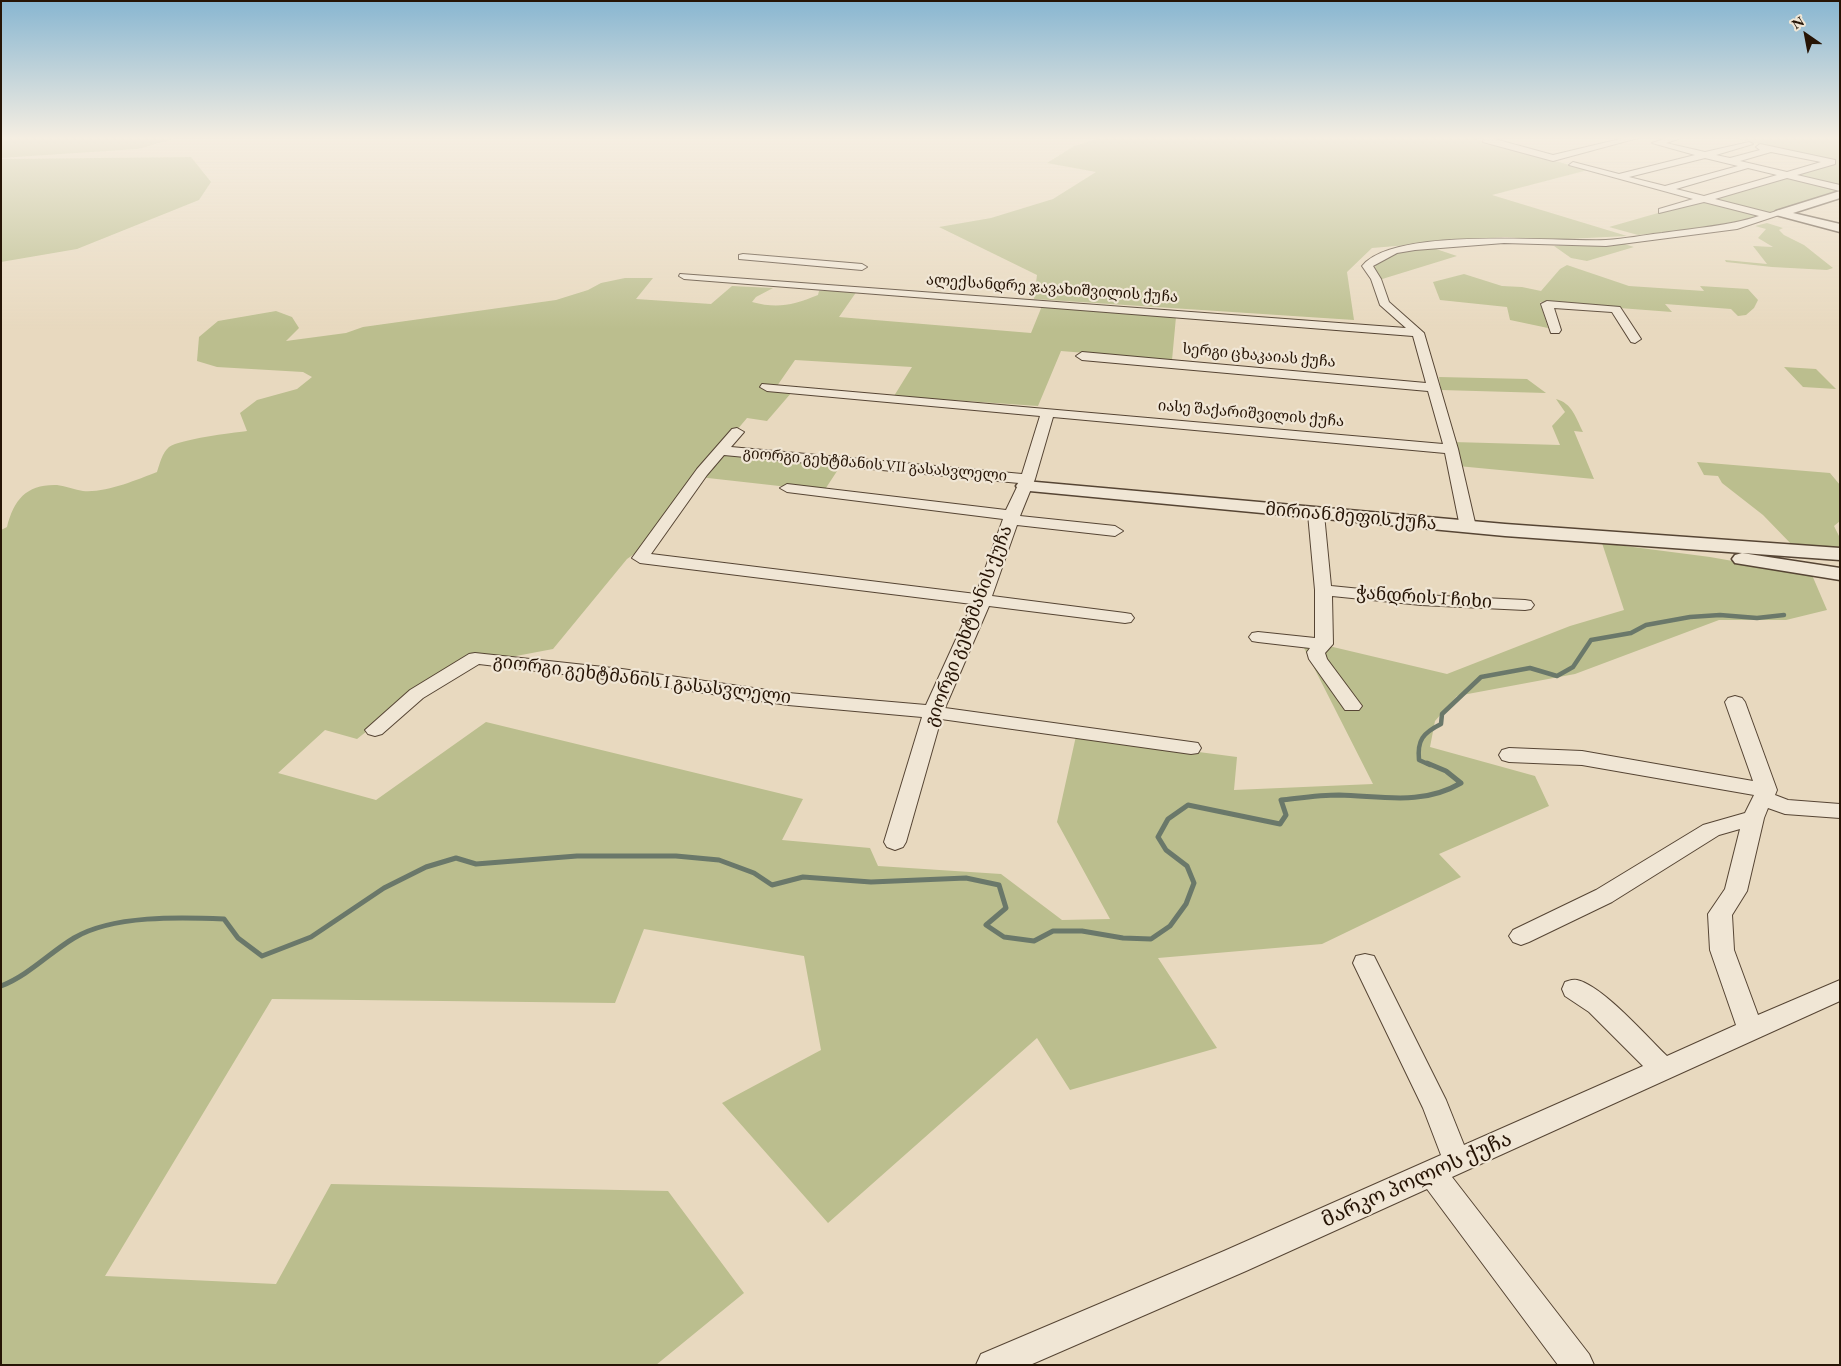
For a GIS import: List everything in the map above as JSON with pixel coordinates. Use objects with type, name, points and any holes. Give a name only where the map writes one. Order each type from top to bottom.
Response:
[{"type":"street","points":[[1662,211],[1696,202]]},
{"type":"street","points":[[1711,202],[1840,228]]},
{"type":"street","points":[[1468,527],[1451,448],[1433,388],[1432,374],[1418,333],[1384,303],[1376,280],[1367,266],[1372,261],[1394,250],[1408,248],[1518,240],[1544,243],[1606,243],[1737,226],[1815,202]]},
{"type":"street","points":[[1802,206],[1825,225]]},
{"type":"street","points":[[743,257],[864,264],[844,289]]},
{"type":"street","name":"ალექსანდრე ჯავახიშვილის ქუჩა","points":[[684,276],[1418,333]]},
{"type":"street","points":[[1555,330],[1547,304],[1616,309],[1635,339]]},
{"type":"street","name":"სერგი ცხაკაიას ქუჩა","points":[[1082,356],[1433,388]]},
{"type":"street","name":"იასე შაქარიშვილის ქუჩა","points":[[767,387],[1451,448]]},
{"type":"street","name":"გიორგი გეხტმანის ქუჩა","points":[[895,842],[933,712],[982,602],[1012,517],[1027,483],[1048,412]]},
{"type":"street","points":[[737,432],[723,451],[702,472],[640,558],[982,602],[1125,618]]},
{"type":"street","name":"გიორგი გეხტმანის VII გასასვლელი","points":[[723,451],[1027,483]]},
{"type":"street","name":"მირიან მეფის ქუჩა","points":[[1027,483],[1316,514],[1678,544],[1727,550],[1840,554]]},
{"type":"street","points":[[787,488],[1115,531]]},
{"type":"street","points":[[1316,514],[1323,590],[1324,644],[1316,652],[1318,659],[1352,706]]},
{"type":"street","name":"მირიან მეფის ქუჩა","points":[[1727,550],[1840,574]]},
{"type":"street","name":"ჭანდრის I ჩიხი","points":[[1323,590],[1421,600],[1525,605]]},
{"type":"street","points":[[1258,637],[1324,644]]},
{"type":"street","name":"გიორგი გეხტმანის I გასასვლელი","points":[[375,730],[400,707],[433,683],[464,669],[475,658],[622,675],[788,699],[933,712]]},
{"type":"street","points":[[1735,702],[1761,802],[1736,891],[1720,914],[1722,950],[1751,1031]]},
{"type":"street","points":[[933,712],[1190,748]]},
{"type":"street","points":[[1509,755],[1582,758],[1785,807],[1840,811]]},
{"type":"street","points":[[1521,936],[1604,896],[1711,830],[1761,802]]},
{"type":"street","points":[[1365,964],[1436,1108],[1445,1167],[1578,1365]]},
{"type":"street","points":[[1574,989],[1598,1004],[1664,1070]]},
{"type":"street","name":"მარკო პოლოს ქუჩა","points":[[992,1365],[1235,1262],[1840,990]]},
{"type":"green space","points":[[1,202],[195,202],[77,249],[1,262]]},
{"type":"green space","points":[[1044,202],[1514,202],[1627,236],[1547,240],[1504,237],[1372,248],[1347,272],[1354,320],[1034,299],[1037,275],[939,227],[991,218]]},
{"type":"green space","points":[[1697,202],[1803,202],[1727,226],[1638,235],[1609,227]]},
{"type":"green space","points":[[1767,223],[1783,228],[1779,230],[1784,235],[1804,245],[1833,268],[1827,270],[1772,267],[1726,262],[1725,260],[1767,264],[1753,246],[1773,247],[1758,238],[1766,229],[1755,226]]},
{"type":"green space","points":[[1621,243],[1634,247],[1587,261],[1571,258],[1554,246]]},
{"type":"green space","points":[[1433,248],[1457,256],[1379,280],[1373,270],[1378,263],[1391,254],[1408,250]]},
{"type":"green space","points":[[1567,265],[1629,286],[1704,291],[1700,286],[1748,289],[1758,300],[1754,308],[1746,315],[1738,316],[1731,309],[1665,304],[1672,312],[1540,302],[1548,328],[1510,320],[1507,307],[1440,300],[1433,282],[1464,274],[1502,286],[1522,287],[1541,291],[1560,269]]},
{"type":"green space","points":[[625,278],[653,278],[636,299],[711,304],[732,286],[773,288],[756,297],[752,302],[785,305],[818,295],[819,291],[857,291],[839,317],[1031,333],[1042,306],[1176,317],[1172,360],[1061,351],[1038,406],[894,396],[912,367],[795,360],[777,386],[792,392],[767,421],[747,418],[721,449],[841,465],[824,491],[699,477],[637,552],[627,559],[553,649],[453,668],[421,688],[357,739],[325,730],[278,773],[376,800],[486,722],[803,799],[782,840],[870,848],[878,866],[1001,874],[1062,920],[1110,919],[1057,822],[1076,736],[1237,757],[1234,790],[1373,784],[1304,648],[1333,647],[1447,674],[1570,626],[1624,610],[1602,543],[1710,557],[1812,575],[1827,610],[1786,620],[1719,620],[1575,674],[1457,696],[1435,721],[1430,747],[1535,776],[1549,806],[1439,854],[1461,877],[1322,944],[1158,958],[1217,1048],[1070,1090],[1037,1038],[828,1223],[722,1103],[821,1050],[804,956],[644,929],[615,1003],[272,999],[105,1276],[276,1284],[331,1184],[668,1191],[744,1293],[656,1365],[1,1365],[1,530],[7,527],[18,501],[30,490],[47,485],[57,485],[83,491],[101,490],[157,472],[163,455],[169,447],[195,439],[247,431],[240,413],[257,400],[297,389],[312,377],[303,372],[217,367],[197,361],[199,337],[218,321],[276,311],[292,317],[299,328],[286,341],[346,333],[363,327],[556,300],[588,290],[601,283]]},
{"type":"green space","points":[[1784,367],[1816,369],[1836,389],[1803,387]]},
{"type":"green space","points":[[1439,377],[1527,379],[1546,393],[1441,390]]},
{"type":"green space","points":[[1556,399],[1570,408],[1583,432],[1574,431],[1594,479],[1458,466],[1453,442],[1560,445],[1552,426],[1565,412]]},
{"type":"green space","points":[[1697,462],[1830,473],[1840,485],[1840,521],[1834,526],[1840,538],[1840,552],[1795,548],[1763,515],[1722,483],[1718,476],[1704,475]]},
{"type":"waterway","points":[[1430,765],[1419,760],[1419,747],[1422,738],[1441,724],[1442,714],[1481,677],[1530,668],[1557,676],[1573,667],[1591,640],[1631,633],[1646,625],[1690,617],[1720,615],[1757,618],[1784,615]]},
{"type":"waterway","points":[[1,986],[21,976],[74,938],[90,930],[127,921],[168,918],[224,919],[238,938],[262,956],[311,937],[384,888],[426,867],[456,858],[476,864],[577,856],[676,856],[719,860],[754,873],[772,885],[803,877],[871,882],[966,878],[999,885],[1006,908],[986,925],[1004,937],[1034,941],[1053,931],[1082,931],[1123,938],[1151,939],[1170,926],[1186,904],[1194,883],[1187,866],[1166,850],[1158,837],[1168,819],[1188,805],[1280,824],[1286,815],[1281,800],[1332,795],[1386,798],[1417,797],[1432,795],[1461,783],[1446,771],[1427,763]]}]
